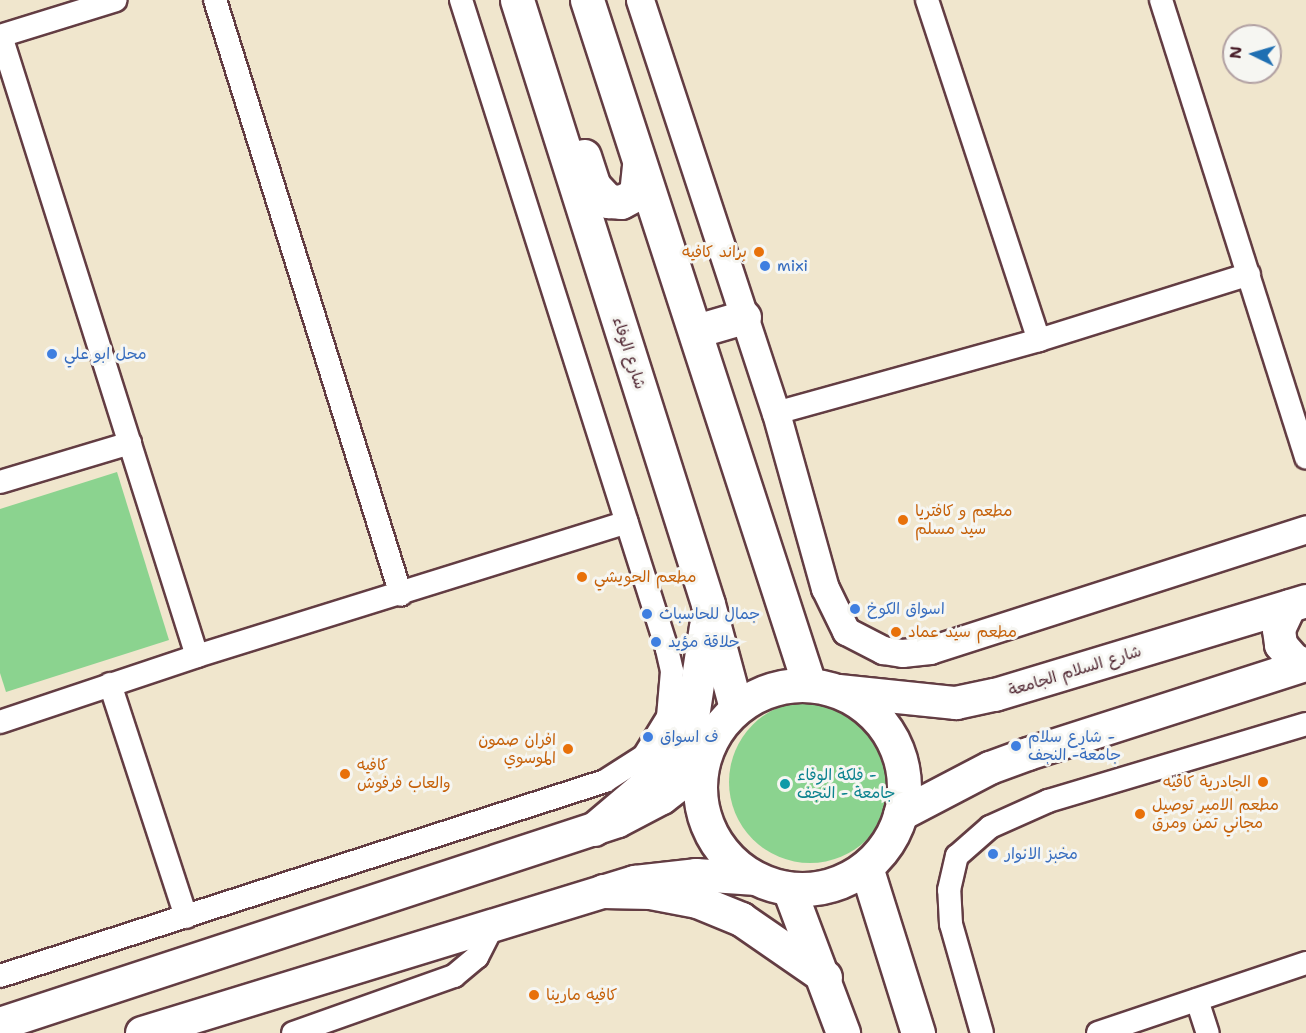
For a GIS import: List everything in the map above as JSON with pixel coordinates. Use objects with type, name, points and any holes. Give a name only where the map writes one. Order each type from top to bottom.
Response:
[{"type":"main road","name":"شارع الوفاء","points":[[517,0],[708,603],[736,708]]},
{"type":"main road","points":[[587,0],[696,331],[824,688]]},
{"type":"main road","points":[[529,38],[552,58],[594,186],[608,201],[621,202],[636,194],[639,163]]},
{"type":"main road","points":[[696,331],[744,317]]},
{"type":"main road","points":[[594,829],[665,769],[688,736],[704,656],[708,603]]},
{"type":"main road","points":[[1298,603],[1279,630],[1281,645],[1294,660],[1306,665]]},
{"type":"main road","name":"شارع السلام الجامعة","points":[[824,688],[922,703],[956,703],[995,695],[1298,603]]},
{"type":"main road","points":[[900,815],[990,768],[1306,665]]},
{"type":"main road","points":[[142,1033],[603,891],[665,877],[727,875],[757,879],[789,889],[833,884],[866,867],[887,844],[900,815],[904,784],[899,755],[885,728],[865,706],[824,688],[783,686],[758,694],[736,708],[714,735],[702,767],[701,802],[710,833],[730,860],[757,879]]},
{"type":"main road","points":[[0,1024],[594,829],[662,798],[702,767]]},
{"type":"main road","points":[[866,867],[918,1033]]},
{"type":"main road","points":[[789,889],[825,976],[843,1033]]},
{"type":"main road","points":[[603,891],[650,892],[697,901],[741,919],[825,976]]},
{"type":"street","points":[[116,0],[0,36],[197,656]]},
{"type":"street","points":[[215,0],[401,595]]},
{"type":"street","points":[[0,976],[605,781],[644,756],[668,717],[672,671],[461,0]]},
{"type":"street","points":[[640,0],[776,413],[825,588],[846,631],[883,650],[902,653],[930,650],[1306,529]]},
{"type":"street","points":[[927,0],[1038,340]]},
{"type":"street","points":[[1161,0],[1306,458]]},
{"type":"street","points":[[776,413],[1038,340],[1249,274]]},
{"type":"street","points":[[0,482],[130,443]]},
{"type":"street","points":[[0,722],[197,656],[401,595],[627,522]]},
{"type":"street","points":[[110,684],[186,917]]},
{"type":"street","points":[[982,1033],[951,924],[949,890],[957,856],[990,827],[1048,801],[1306,724]]},
{"type":"street","points":[[293,1033],[454,976],[477,957],[494,924]]},
{"type":"street","points":[[1098,1033],[1306,963]]},
{"type":"street","points":[[1197,1000],[1208,1033]]},
{"type":"green space","points":[[117,472],[169,640],[6,692],[0,673],[0,509]]},
{"type":"green space","points":[[810,701],[841,707],[867,725],[885,751],[891,782],[885,813],[867,839],[841,857],[810,863],[779,857],[753,839],[735,813],[729,782],[735,751],[753,725],[779,707]]},
{"type":"place","name":"براند كافيه","points":[[759,252]]},
{"type":"place","name":"mixi","points":[[765,266]]},
{"type":"place","name":"محل ابو علي","points":[[52,354]]},
{"type":"place","name":"مطعم و كافتريا سيد مسلم","points":[[903,520]]},
{"type":"place","name":"مطعم الحويشي","points":[[582,577]]},
{"type":"place","name":"اسواق الكوخ","points":[[855,609]]},
{"type":"place","name":"جمال للحاسبات","points":[[647,614]]},
{"type":"place","name":"مطعم سيد عماد","points":[[896,632]]},
{"type":"place","name":"حلاقة مؤيد","points":[[656,642]]},
{"type":"place","name":"ف اسواق","points":[[648,737]]},
{"type":"place","name":"شارع سلام - جامعة- النجف","points":[[1016,746]]},
{"type":"place","name":"افران صمون الموسوي","points":[[568,749]]},
{"type":"place","name":"كافيه والعاب فرفوش","points":[[345,774]]},
{"type":"place","name":"الجادرية كافيه","points":[[1263,782]]},
{"type":"place","name":"فلكة الوفاء - جامعة - النجف","points":[[785,784]]},
{"type":"place","name":"مطعم الامير توصيل مجاني تمن ومرق","points":[[1140,814]]},
{"type":"place","name":"مخبز الانوار","points":[[993,854]]},
{"type":"place","name":"كافيه مارينا","points":[[534,995]]}]
